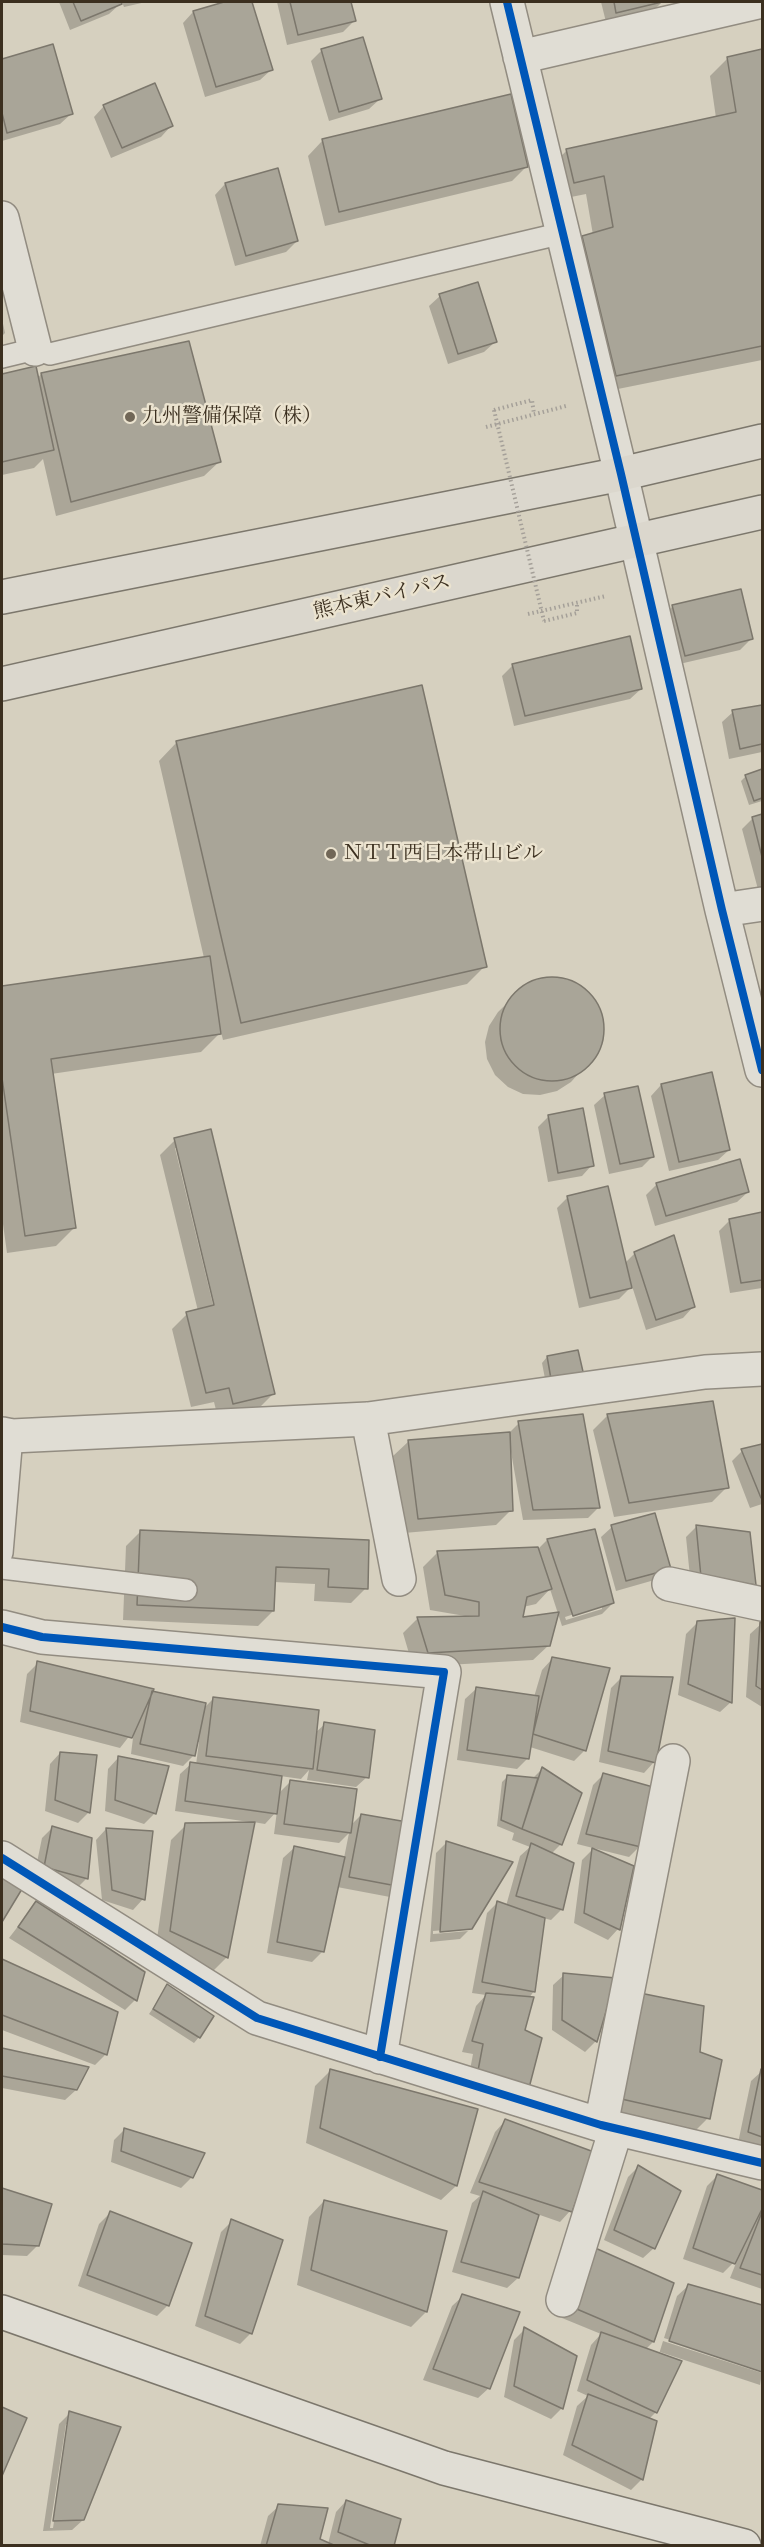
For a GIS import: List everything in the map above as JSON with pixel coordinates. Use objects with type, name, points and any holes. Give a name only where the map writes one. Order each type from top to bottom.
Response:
[{"type":"highway","points":[[2,597],[621,474],[762,441]]},
{"type":"highway","name":"熊本東バイパス","points":[[2,684],[762,512]]},
{"type":"street","points":[[507,2],[762,1070]]},
{"type":"street","points":[[520,57],[759,2]]},
{"type":"street","points":[[2,218],[35,349]]},
{"type":"street","points":[[722,910],[762,904]]},
{"type":"street","points":[[7,1435],[368,1419],[705,1372],[762,1369]]},
{"type":"street","points":[[368,1419],[399,1579]]},
{"type":"street","points":[[669,1584],[762,1604]]},
{"type":"street","points":[[2,1628],[42,1637],[444,1672],[380,2057]]},
{"type":"street","points":[[563,2300],[609,2127],[673,1761]]},
{"type":"street","points":[[2,1858],[257,2018],[609,2127],[762,2163]]},
{"type":"street","points":[[2,2312],[444,2468],[744,2546]]},
{"type":"lane","points":[[2,357],[35,349],[50,354],[563,233]]},
{"type":"lane","points":[[2,1553],[7,1435]]},
{"type":"lane","points":[[2,1568],[186,1590]]},
{"type":"path","points":[[534,414],[532,400],[494,410],[544,621],[578,613],[577,603]]},
{"type":"path","points":[[486,427],[567,406]]},
{"type":"path","points":[[528,614],[606,596]]},
{"type":"building","points":[[73,2],[121,2],[122,4],[81,21]]},
{"type":"building","points":[[224,2],[252,2],[273,70],[216,87],[193,11]]},
{"type":"building","points":[[290,2],[351,2],[356,21],[298,35]]},
{"type":"building","points":[[614,2],[662,2],[616,13]]},
{"type":"building","points":[[363,37],[382,99],[339,112],[321,49]]},
{"type":"building","points":[[53,44],[73,114],[7,133],[2,113],[2,59]]},
{"type":"building","points":[[762,49],[762,346],[616,376],[582,236],[613,227],[604,176],[574,183],[566,149],[736,112],[727,57]]},
{"type":"building","points":[[155,83],[173,126],[122,148],[103,105]]},
{"type":"building","points":[[511,94],[528,167],[339,212],[322,139]]},
{"type":"building","points":[[278,168],[298,241],[246,256],[225,183]]},
{"type":"building","points":[[478,282],[497,342],[458,354],[439,294]]},
{"type":"building","name":"九州警備保障（株）","points":[[189,341],[221,462],[71,502],[41,373]]},
{"type":"building","points":[[36,366],[54,450],[2,462],[2,374]]},
{"type":"building","points":[[741,589],[753,639],[685,656],[672,605]]},
{"type":"building","points":[[630,636],[642,689],[525,716],[512,664]]},
{"type":"building","name":"ＮＴＴ西日本帯山ビル","points":[[422,685],[487,967],[241,1023],[176,741]]},
{"type":"building","points":[[762,705],[762,744],[740,749],[732,710]]},
{"type":"building","points":[[762,769],[762,798],[754,801],[745,775]]},
{"type":"building","points":[[762,814],[762,857],[752,817]]},
{"type":"building","points":[[210,956],[221,1034],[51,1059],[76,1228],[25,1236],[2,1078],[2,986]]},
{"type":"building","points":[[552,977],[572,981],[589,992],[600,1009],[604,1029],[600,1049],[589,1066],[572,1077],[552,1081],[532,1077],[515,1066],[504,1049],[500,1029],[504,1009],[515,992],[532,981]]},
{"type":"building","points":[[712,1072],[730,1150],[679,1162],[661,1084]]},
{"type":"building","points":[[638,1086],[654,1157],[620,1164],[604,1093]]},
{"type":"building","points":[[583,1108],[594,1166],[558,1173],[548,1115]]},
{"type":"building","points":[[211,1129],[275,1394],[233,1404],[229,1388],[206,1393],[186,1312],[214,1305],[174,1138]]},
{"type":"building","points":[[740,1159],[749,1192],[666,1216],[656,1183]]},
{"type":"building","points":[[608,1186],[632,1288],[590,1298],[567,1196]]},
{"type":"building","points":[[762,1212],[762,1280],[741,1283],[729,1219]]},
{"type":"building","points":[[674,1235],[695,1307],[656,1320],[634,1252]]},
{"type":"building","points":[[578,1350],[587,1389],[551,1379],[547,1356]]},
{"type":"building","points":[[713,1401],[729,1488],[629,1503],[607,1414]]},
{"type":"building","points":[[583,1414],[600,1508],[533,1510],[518,1421]]},
{"type":"building","points":[[510,1432],[513,1511],[418,1519],[408,1440]]},
{"type":"building","points":[[762,1444],[762,1498],[761,1498],[741,1449]]},
{"type":"building","points":[[655,1513],[671,1569],[626,1581],[611,1525]]},
{"type":"building","points":[[696,1525],[750,1532],[756,1585],[701,1577]]},
{"type":"building","points":[[595,1529],[614,1603],[573,1616],[547,1539]]},
{"type":"building","points":[[140,1530],[369,1540],[368,1589],[328,1587],[329,1569],[276,1567],[274,1611],[137,1605]]},
{"type":"building","points":[[538,1547],[552,1589],[527,1597],[523,1617],[559,1612],[550,1646],[428,1653],[417,1617],[479,1616],[479,1602],[445,1595],[437,1551]]},
{"type":"building","points":[[735,1618],[732,1703],[688,1684],[697,1621]]},
{"type":"building","points":[[760,1622],[762,1623],[762,1690],[756,1686]]},
{"type":"building","points":[[552,1657],[610,1668],[586,1751],[533,1734]]},
{"type":"building","points":[[37,1661],[154,1689],[132,1738],[30,1711]]},
{"type":"building","points":[[621,1676],[673,1677],[656,1763],[608,1751]]},
{"type":"building","points":[[476,1687],[539,1696],[529,1759],[467,1750]]},
{"type":"building","points":[[152,1691],[206,1703],[195,1756],[140,1744]]},
{"type":"building","points":[[213,1697],[319,1710],[313,1769],[206,1756]]},
{"type":"building","points":[[324,1722],[375,1730],[369,1778],[317,1770]]},
{"type":"building","points":[[60,1752],[97,1755],[90,1813],[55,1800]]},
{"type":"building","points":[[118,1756],[169,1766],[156,1814],[115,1800]]},
{"type":"building","points":[[190,1762],[282,1776],[277,1814],[185,1801]]},
{"type":"building","points":[[542,1767],[582,1793],[562,1845],[522,1829]]},
{"type":"building","points":[[603,1773],[653,1787],[641,1847],[586,1834]]},
{"type":"building","points":[[507,1775],[538,1778],[522,1829],[501,1820]]},
{"type":"building","points":[[290,1780],[357,1789],[351,1833],[284,1824]]},
{"type":"building","points":[[361,1814],[413,1823],[402,1887],[349,1877]]},
{"type":"building","points":[[255,1822],[228,1958],[170,1931],[185,1823]]},
{"type":"building","points":[[52,1826],[92,1838],[88,1879],[44,1867]]},
{"type":"building","points":[[106,1828],[153,1831],[145,1900],[112,1890]]},
{"type":"building","points":[[446,1841],[513,1862],[472,1929],[440,1932]]},
{"type":"building","points":[[531,1843],[574,1863],[563,1910],[516,1896]]},
{"type":"building","points":[[294,1846],[345,1857],[324,1952],[277,1942]]},
{"type":"building","points":[[592,1848],[634,1866],[620,1930],[584,1913]]},
{"type":"building","points":[[2,1876],[22,1889],[2,1922]]},
{"type":"building","points":[[36,1901],[145,1972],[137,2001],[18,1927]]},
{"type":"building","points":[[497,1901],[545,1918],[535,1992],[482,1982]]},
{"type":"building","points":[[2,1959],[118,2012],[107,2055],[2,2015]]},
{"type":"building","points":[[563,1973],[616,1978],[597,2042],[562,2020]]},
{"type":"building","points":[[167,1984],[214,2016],[200,2038],[153,2009]]},
{"type":"building","points":[[486,1993],[534,1997],[525,2030],[542,2038],[529,2088],[477,2076],[483,2044],[472,2041]]},
{"type":"building","points":[[640,1993],[704,2006],[700,2052],[722,2060],[710,2119],[617,2098]]},
{"type":"building","points":[[2,2048],[89,2067],[77,2090],[2,2076]]},
{"type":"building","points":[[330,2069],[478,2109],[457,2186],[320,2128]]},
{"type":"building","points":[[762,2069],[762,2137],[748,2132]]},
{"type":"building","points":[[505,2119],[594,2152],[572,2212],[479,2182]]},
{"type":"building","points":[[124,2128],[205,2153],[193,2178],[121,2151]]},
{"type":"building","points":[[638,2165],[681,2191],[655,2249],[614,2230]]},
{"type":"building","points":[[717,2174],[762,2190],[762,2209],[735,2264],[693,2248]]},
{"type":"building","points":[[2,2188],[52,2204],[39,2246],[2,2244]]},
{"type":"building","points":[[483,2191],[539,2215],[519,2278],[461,2262]]},
{"type":"building","points":[[324,2200],[447,2231],[427,2312],[311,2270]]},
{"type":"building","points":[[110,2211],[192,2243],[169,2306],[87,2275]]},
{"type":"building","points":[[762,2212],[762,2275],[740,2268]]},
{"type":"building","points":[[231,2219],[283,2240],[252,2334],[205,2316]]},
{"type":"building","points":[[593,2247],[674,2283],[654,2342],[572,2307]]},
{"type":"building","points":[[688,2284],[762,2305],[762,2372],[669,2341]]},
{"type":"building","points":[[462,2294],[520,2312],[490,2389],[433,2369]]},
{"type":"building","points":[[524,2327],[577,2356],[563,2409],[514,2386]]},
{"type":"building","points":[[601,2332],[682,2361],[657,2413],[587,2380]]},
{"type":"building","points":[[588,2394],[657,2421],[643,2480],[572,2445]]},
{"type":"building","points":[[2,2407],[27,2418],[2,2476]]},
{"type":"building","points":[[69,2411],[121,2427],[84,2520],[53,2521]]},
{"type":"building","points":[[346,2500],[401,2519],[394,2546],[372,2546],[338,2532]]},
{"type":"building","points":[[278,2504],[328,2508],[320,2539],[336,2546],[266,2546]]},
{"type":"cycle path","points":[[507,2],[762,1070]]},
{"type":"cycle path","points":[[2,1627],[42,1637],[444,1672],[380,2057]]},
{"type":"cycle path","points":[[2,1858],[257,2018],[601,2125],[762,2163]]},
{"type":"place","name":"九州警備保障（株）","points":[[130,417]]},
{"type":"place","name":"ＮＴＴ西日本帯山ビル","points":[[331,854]]}]
